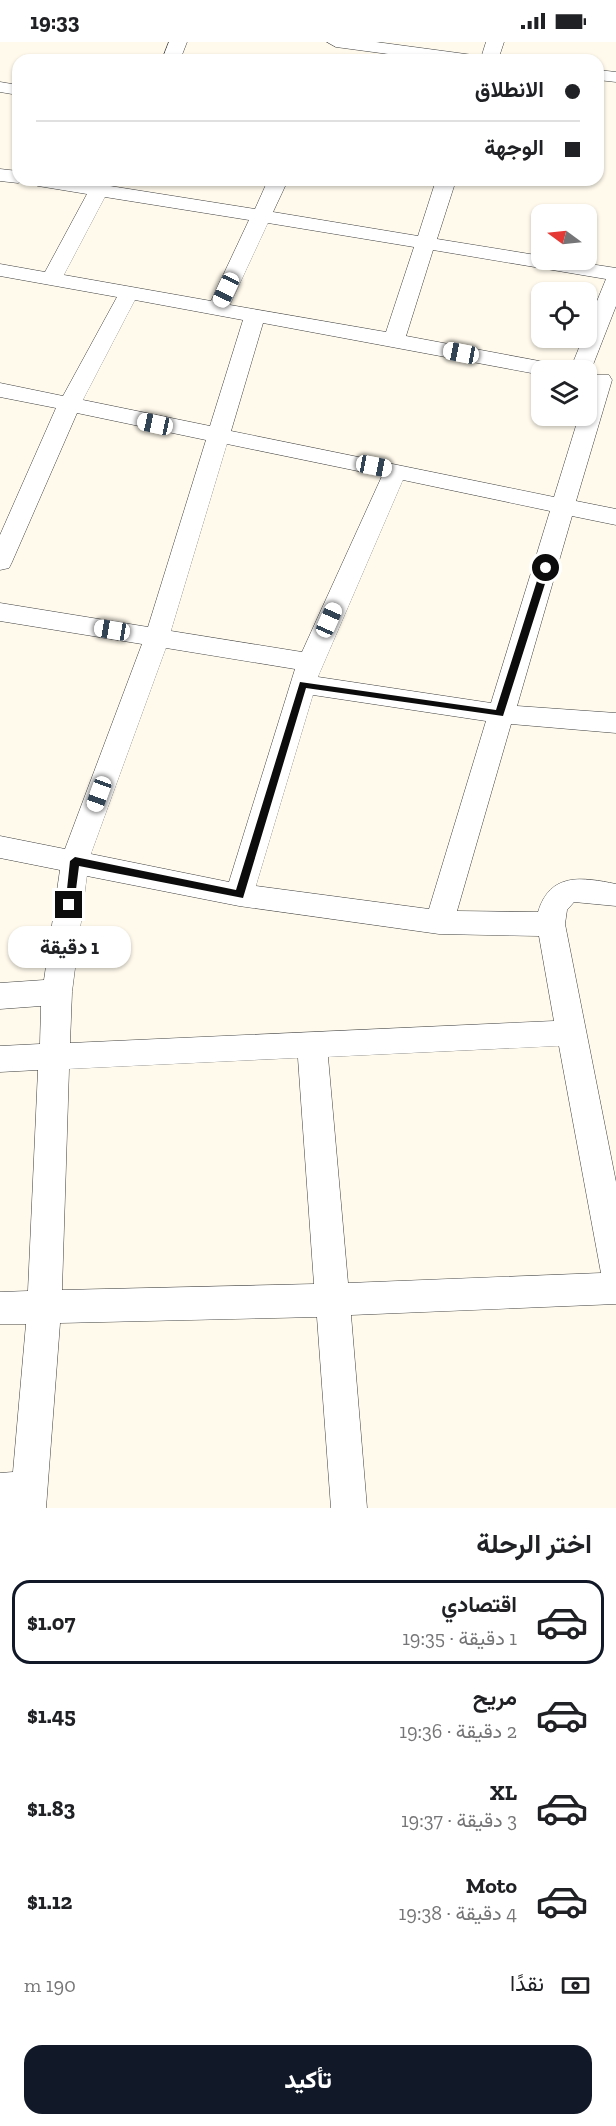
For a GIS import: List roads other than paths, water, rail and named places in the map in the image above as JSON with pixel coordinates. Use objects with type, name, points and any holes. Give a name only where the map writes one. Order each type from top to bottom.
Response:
[{"type":"street","points":[[336,42],[427,54]]},
{"type":"street","points":[[52,278],[101,186]]},
{"type":"street","points":[[112,186],[426,245],[616,274]]},
{"type":"street","points":[[218,309],[275,186]]},
{"type":"street","points":[[394,340],[444,186]]},
{"type":"street","points":[[0,270],[531,366]]},
{"type":"street","points":[[597,373],[616,279]]},
{"type":"street","points":[[0,562],[69,405],[129,293]]},
{"type":"street","points":[[19,1496],[44,1307],[57,993],[75,861],[157,637],[220,437],[255,316]]},
{"type":"street","points":[[0,390],[616,517]]},
{"type":"street","points":[[439,922],[565,505],[584,426]]},
{"type":"street","points":[[239,895],[306,673],[396,470]]},
{"type":"street","points":[[0,612],[157,637],[306,673],[500,714],[616,723]]},
{"type":"street","points":[[0,847],[239,895],[439,922],[551,924]]},
{"type":"street","points":[[616,895],[580,889],[569,891],[554,902],[551,924],[616,1268]]},
{"type":"street","points":[[0,996],[57,993]]},
{"type":"street","points":[[0,1059],[56,1059],[570,1033]]},
{"type":"street","points":[[312,1046],[349,1508]]},
{"type":"street","points":[[0,1308],[334,1300],[616,1288]]}]
